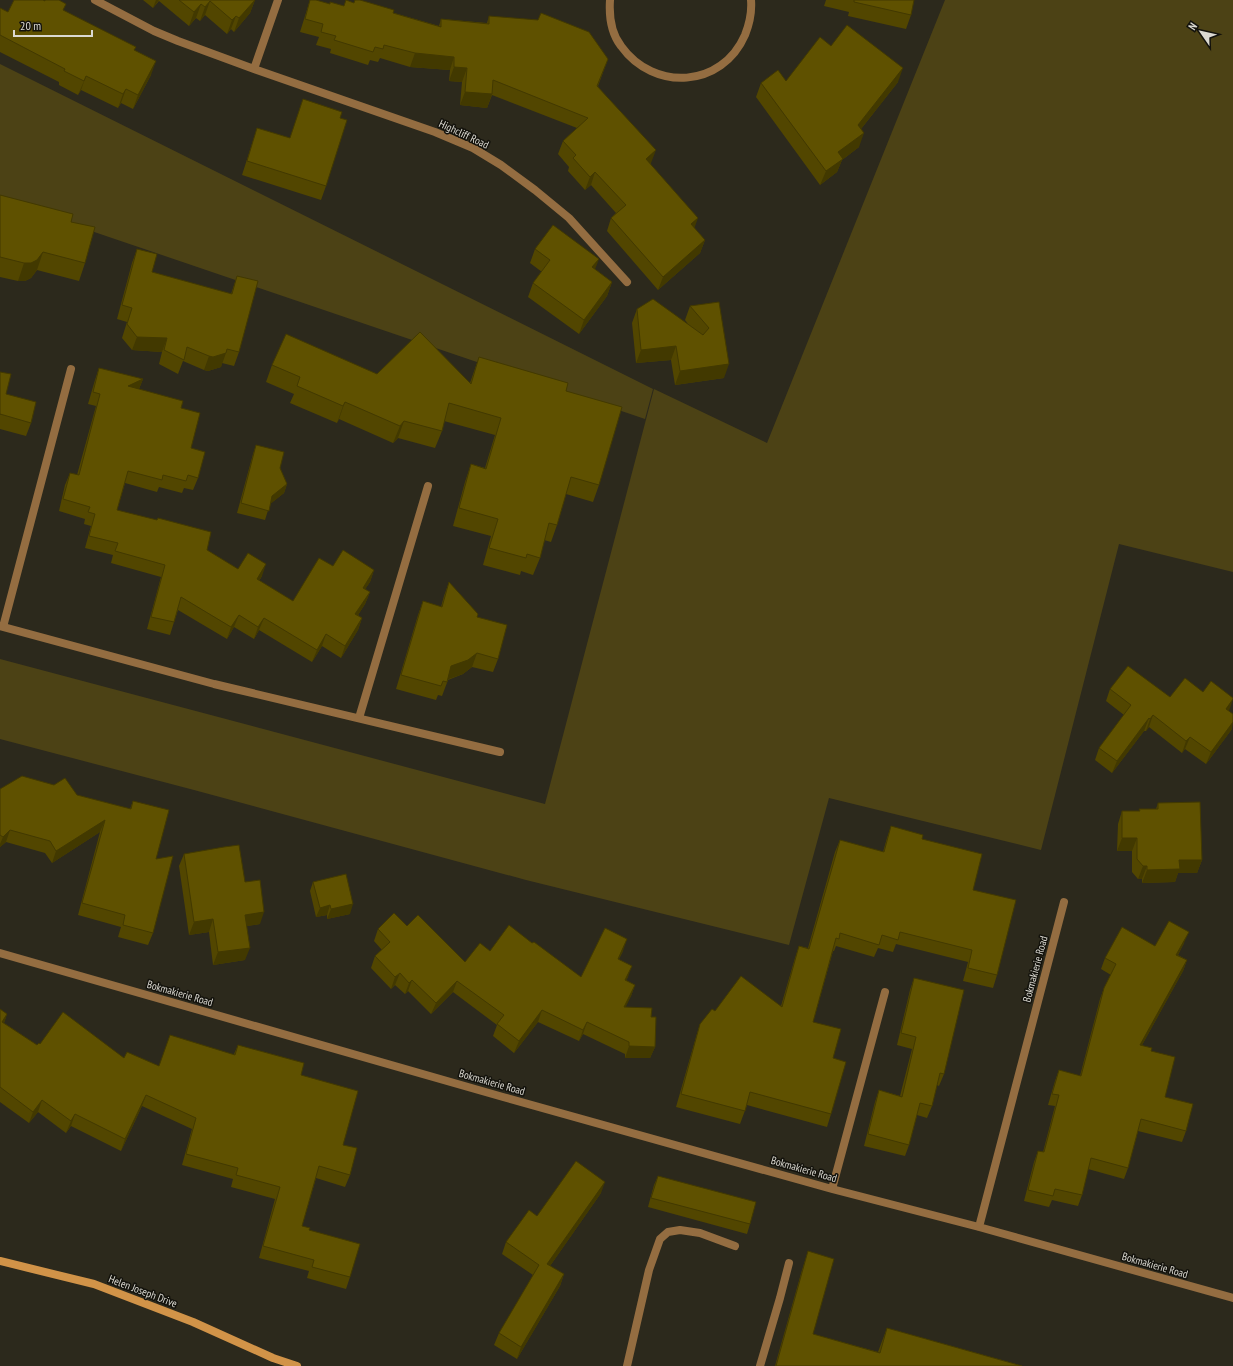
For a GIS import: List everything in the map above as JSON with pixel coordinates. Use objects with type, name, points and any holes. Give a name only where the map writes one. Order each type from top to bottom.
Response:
[{"type":"street","name":"Highcliff Road","points":[[94,0],[154,31],[178,41],[435,132],[473,148],[501,165],[569,218],[627,282]]},
{"type":"street","points":[[254,69],[278,0]]},
{"type":"street","points":[[610,0],[611,24],[620,46],[636,63],[656,74],[679,78],[702,75],[724,64],[740,47],[749,25],[751,0]]},
{"type":"street","points":[[71,369],[2,626],[214,684],[500,752]]},
{"type":"street","points":[[359,718],[428,486]]},
{"type":"street","name":"Bokmakierie Road","points":[[979,1227],[1064,902]]},
{"type":"street","name":"Bokmakierie Road","points":[[0,953],[480,1091],[1233,1298]]},
{"type":"street","points":[[832,1189],[885,992]]},
{"type":"street","points":[[627,1366],[649,1270],[660,1239],[668,1232],[680,1230],[700,1233],[735,1246]]},
{"type":"street","name":"Helen Joseph Drive","points":[[0,1261],[94,1284],[193,1322],[273,1358],[297,1366]]},
{"type":"street","points":[[760,1366],[789,1263]]},
{"type":"street","name":"Helen Joseph Drive","points":[[273,1358],[285,1366]]},
{"type":"shaded area","points":[[945,0],[1233,0],[1233,572],[1119,544],[1041,850],[829,798],[789,945],[526,880],[0,739],[0,659],[545,804],[654,389],[767,443]]},
{"type":"shaded area","points":[[0,64],[653,389],[645,419],[0,200]]},
{"type":"building","points":[[14,0],[59,0],[66,4],[63,10],[136,47],[134,50],[156,61],[138,95],[126,89],[123,94],[86,76],[84,81],[64,71],[65,69],[0,35],[0,8],[8,12]]},
{"type":"building","points":[[179,0],[255,0],[239,18],[236,16],[232,20],[210,1],[205,7],[201,4],[194,12]]},
{"type":"building","points":[[310,0],[330,4],[330,2],[344,6],[346,0],[354,3],[355,0],[360,0],[394,10],[393,13],[441,27],[441,19],[489,24],[489,16],[538,20],[541,13],[589,32],[608,59],[597,86],[656,150],[646,159],[698,218],[691,224],[705,240],[663,277],[611,218],[626,205],[595,172],[590,177],[573,158],[576,155],[563,141],[588,118],[493,80],[492,94],[465,92],[467,68],[454,67],[454,57],[415,53],[384,45],[383,49],[375,47],[373,52],[334,40],[336,36],[321,32],[323,24],[305,19]]},
{"type":"building","points":[[854,0],[914,0],[911,15],[854,2]]},
{"type":"building","points":[[847,25],[903,68],[858,125],[864,133],[838,152],[843,159],[826,171],[761,83],[778,70],[786,81],[820,37],[831,46]]},
{"type":"building","points":[[303,99],[342,112],[340,118],[347,120],[326,186],[247,161],[257,128],[290,138]]},
{"type":"building","points":[[0,195],[73,214],[71,222],[95,227],[85,263],[43,252],[37,260],[31,263],[24,263],[0,257]]},
{"type":"building","points":[[553,225],[599,259],[592,267],[612,282],[584,320],[533,283],[550,260],[535,249]]},
{"type":"building","points":[[137,249],[157,254],[152,272],[232,294],[237,276],[258,281],[239,352],[227,349],[226,353],[213,357],[187,347],[184,360],[164,350],[167,338],[137,337],[127,324],[132,308],[122,305]]},
{"type":"building","points":[[653,299],[703,335],[709,328],[690,306],[719,302],[729,364],[680,371],[676,346],[641,350],[637,309]]},
{"type":"building","points":[[420,332],[471,384],[479,357],[568,383],[566,391],[622,407],[599,485],[571,477],[557,525],[549,523],[540,558],[527,554],[526,558],[489,548],[498,519],[459,508],[471,464],[486,469],[501,418],[449,403],[442,431],[404,421],[400,426],[345,402],[343,406],[297,386],[300,377],[272,365],[286,334],[377,374]]},
{"type":"building","points":[[99,368],[143,379],[128,386],[183,401],[181,408],[200,413],[191,448],[205,452],[198,478],[188,475],[186,481],[163,475],[162,480],[128,471],[117,510],[157,520],[158,518],[211,532],[207,550],[238,569],[248,553],[266,564],[257,579],[293,601],[319,558],[333,566],[343,550],[374,570],[363,588],[370,592],[355,614],[362,618],[345,646],[326,634],[317,650],[264,618],[258,627],[239,615],[231,627],[181,597],[174,622],[151,617],[165,565],[115,551],[118,543],[89,536],[95,514],[88,512],[90,507],[63,499],[70,473],[79,475],[100,394],[93,392]]},
{"type":"building","points":[[0,372],[11,374],[6,394],[36,402],[31,423],[0,414]]},
{"type":"building","points":[[256,445],[284,452],[280,468],[287,484],[272,496],[269,511],[241,503]]},
{"type":"building","points":[[449,582],[478,614],[477,617],[507,625],[498,659],[477,653],[468,660],[451,666],[447,682],[443,681],[441,686],[401,675],[423,601],[442,607]]},
{"type":"building","points":[[1128,666],[1170,697],[1185,678],[1203,692],[1211,681],[1233,698],[1226,709],[1233,714],[1233,722],[1211,752],[1190,737],[1186,741],[1153,715],[1150,719],[1149,718],[1117,761],[1099,748],[1131,705],[1110,689]]},
{"type":"building","points":[[22,776],[54,785],[65,778],[77,795],[131,809],[133,801],[169,810],[156,859],[173,856],[153,933],[123,925],[125,915],[82,903],[105,820],[56,851],[50,841],[10,830],[3,837],[0,835],[0,789]]},
{"type":"building","points":[[1200,802],[1202,860],[1179,860],[1180,869],[1147,870],[1147,866],[1143,866],[1137,859],[1137,838],[1122,838],[1122,811],[1158,809],[1158,803]]},
{"type":"building","points":[[891,826],[923,835],[922,839],[982,854],[973,890],[1016,900],[997,975],[968,968],[972,950],[900,932],[898,940],[882,935],[879,945],[840,933],[839,939],[836,938],[813,1022],[841,1029],[833,1058],[846,1062],[831,1114],[750,1092],[745,1111],[681,1094],[700,1024],[712,1009],[715,1011],[741,976],[782,1007],[799,946],[809,949],[840,840],[884,852]]},
{"type":"building","points":[[239,845],[245,882],[260,880],[264,912],[245,915],[250,948],[218,952],[213,919],[194,922],[184,854]]},
{"type":"building","points":[[346,874],[353,904],[331,909],[330,905],[320,908],[313,882]]},
{"type":"building","points":[[394,913],[407,926],[418,915],[465,962],[480,943],[490,951],[509,925],[581,977],[605,928],[627,939],[618,959],[632,966],[625,980],[635,985],[624,1007],[652,1008],[651,1017],[656,1017],[655,1047],[629,1046],[629,1042],[587,1022],[583,1030],[542,1010],[519,1041],[497,1024],[504,1015],[457,981],[436,1003],[412,980],[409,983],[400,973],[395,977],[375,956],[390,942],[378,929]]},
{"type":"building","points":[[1169,921],[1189,932],[1176,955],[1187,960],[1140,1045],[1152,1048],[1151,1051],[1175,1057],[1165,1097],[1193,1104],[1186,1131],[1141,1119],[1128,1168],[1091,1158],[1082,1195],[1055,1189],[1053,1196],[1028,1190],[1038,1151],[1044,1152],[1059,1095],[1052,1094],[1059,1070],[1081,1076],[1104,988],[1116,964],[1105,958],[1122,927],[1155,946]]},
{"type":"building","points":[[914,978],[964,990],[944,1074],[940,1073],[932,1106],[920,1103],[909,1145],[868,1134],[879,1090],[902,1097],[916,1037],[901,1033]]},
{"type":"building","points":[[0,1009],[7,1014],[2,1022],[37,1045],[39,1043],[40,1044],[63,1012],[124,1058],[127,1052],[159,1066],[170,1035],[235,1055],[238,1045],[304,1063],[301,1075],[358,1091],[343,1145],[357,1148],[350,1175],[319,1166],[302,1226],[310,1228],[309,1230],[360,1244],[350,1277],[312,1267],[314,1260],[263,1246],[280,1187],[236,1175],[238,1168],[186,1154],[196,1118],[146,1095],[125,1139],[75,1114],[71,1121],[42,1100],[33,1112],[0,1087]]},
{"type":"building","points":[[576,1161],[605,1182],[547,1264],[564,1274],[521,1347],[499,1333],[539,1265],[506,1242],[529,1210],[537,1216]]},
{"type":"building","points":[[658,1176],[756,1202],[750,1224],[651,1198]]},
{"type":"building","points":[[808,1251],[834,1259],[813,1334],[880,1353],[887,1328],[1022,1366],[776,1366]]}]
